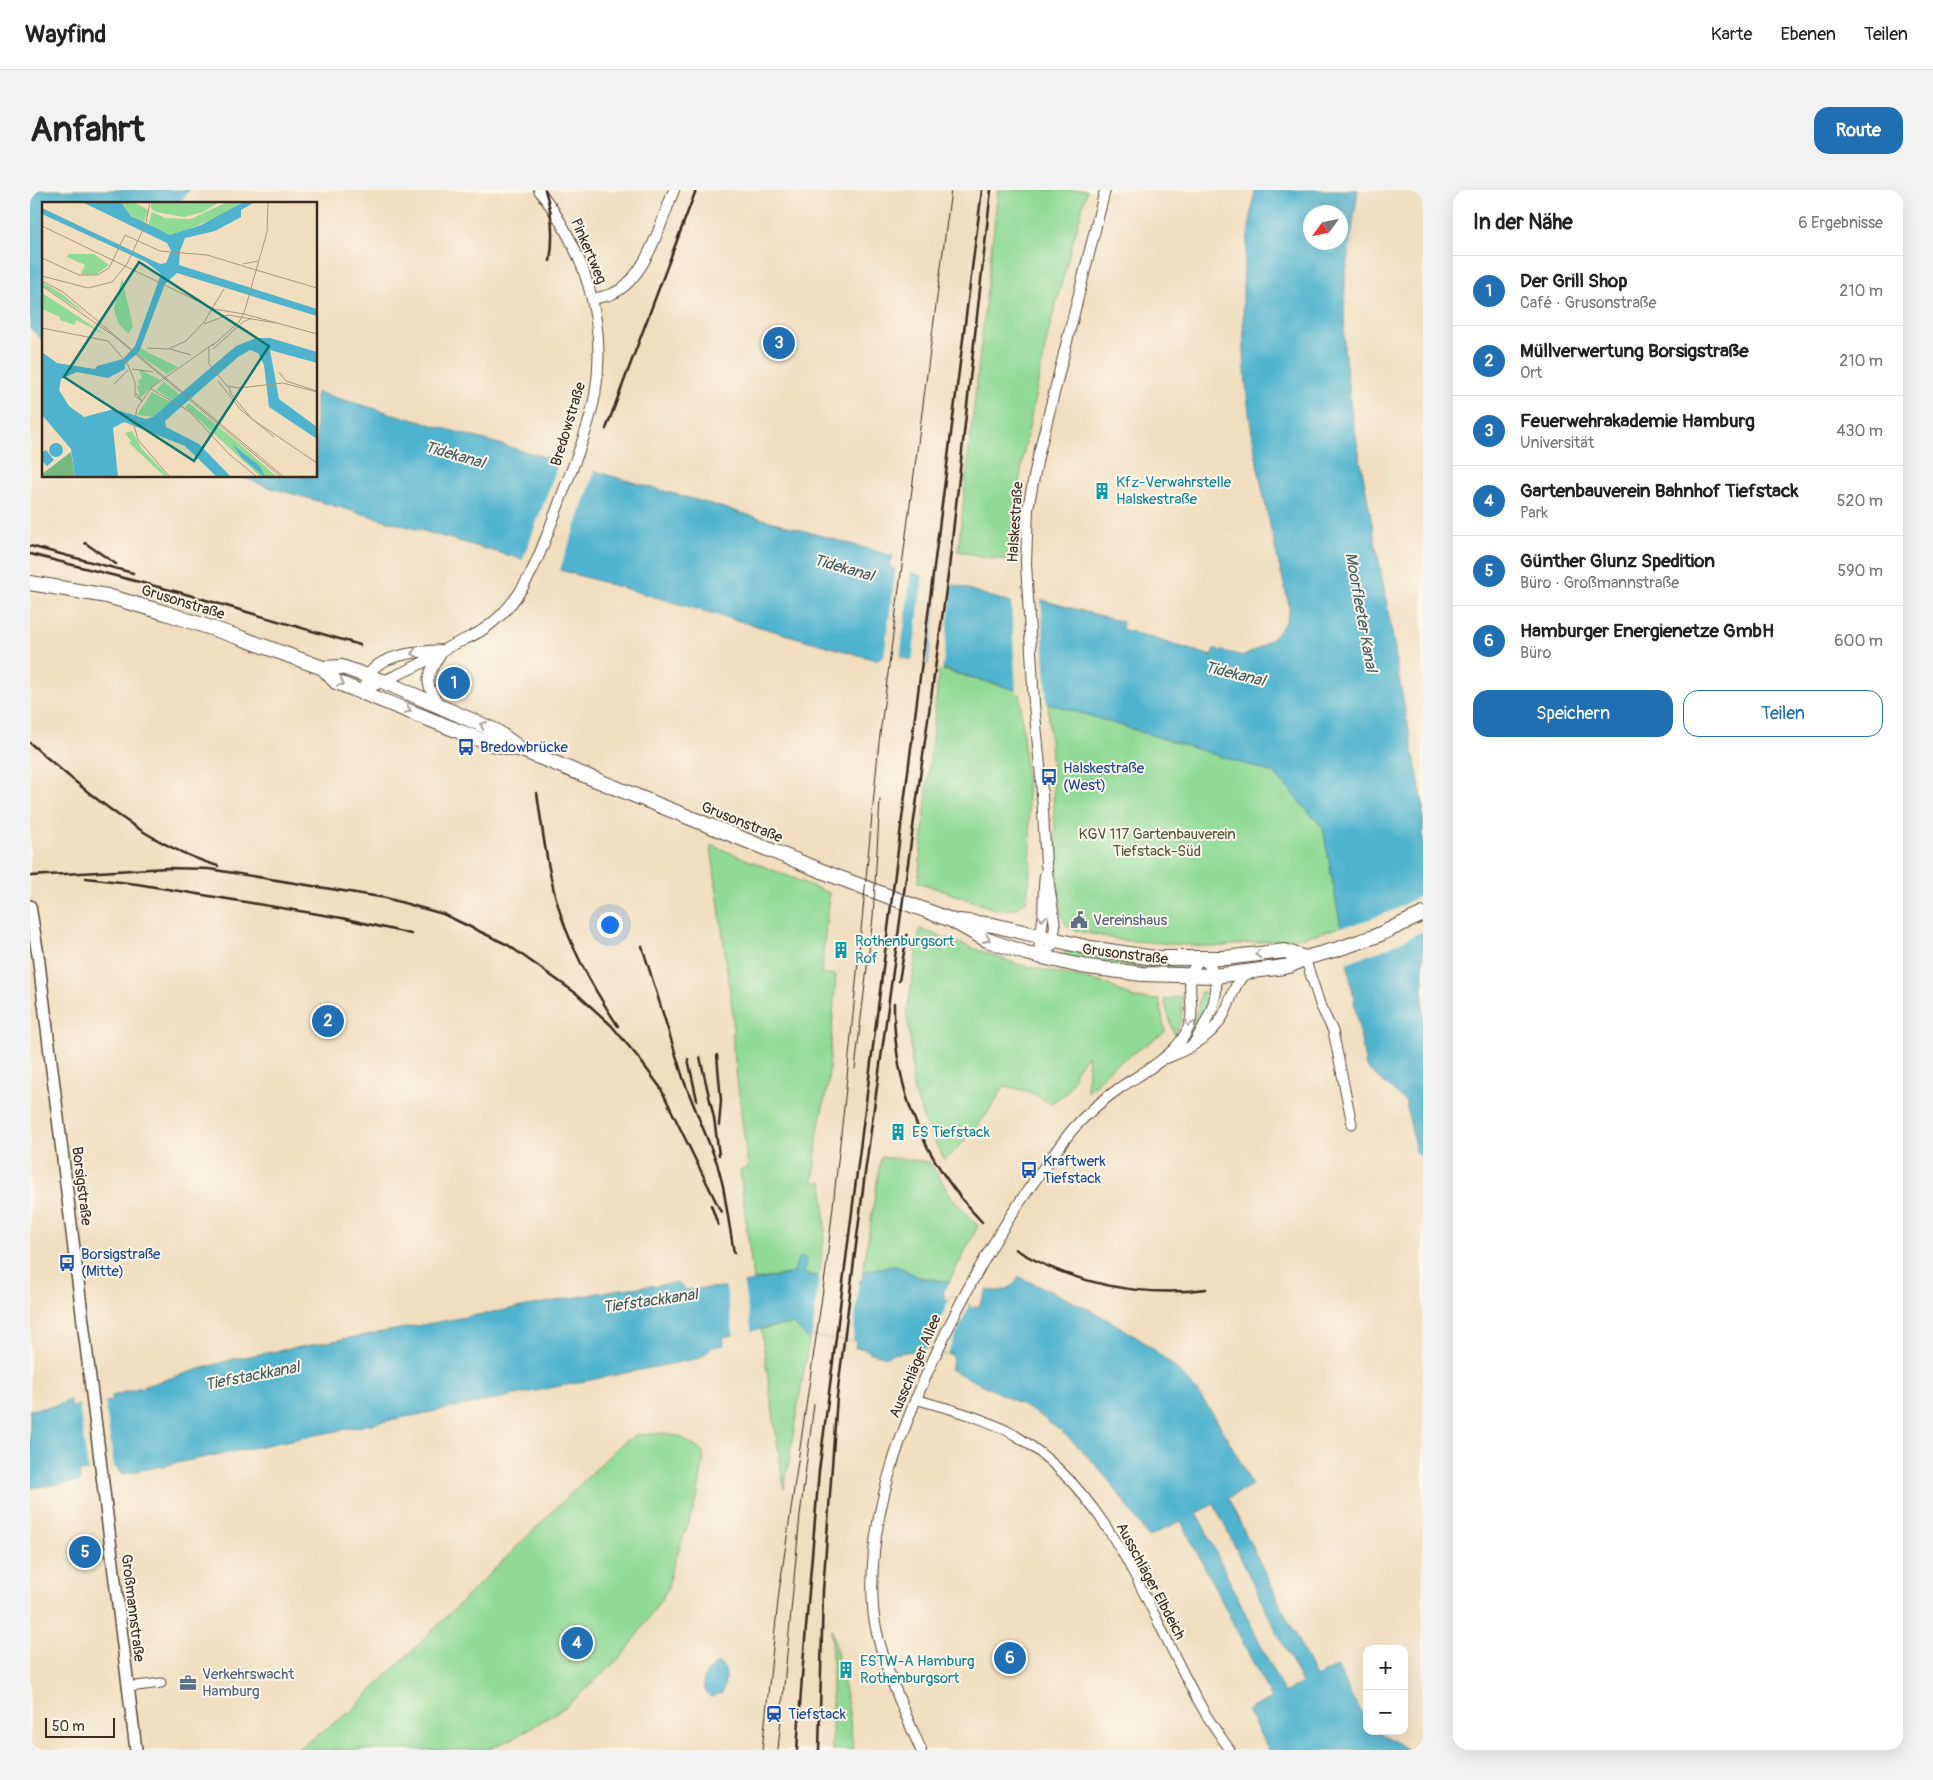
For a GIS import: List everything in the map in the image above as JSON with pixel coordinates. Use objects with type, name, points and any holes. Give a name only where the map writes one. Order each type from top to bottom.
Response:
[{"type":"main road","name":"Grusonstraße","points":[[30,583],[107,596],[235,635],[323,668],[342,667],[382,681],[496,731],[522,750]]},
{"type":"main road","name":"Grusonstraße","points":[[323,668],[336,682],[491,744],[522,750],[832,875],[951,920],[988,940],[1041,957],[1118,972],[1191,976],[1246,973],[1289,966],[1305,958],[1323,954],[1376,936],[1423,914]]},
{"type":"main road","name":"Borsigstraße","points":[[30,906],[38,955],[77,1262],[101,1470]]},
{"type":"main road","name":"Grusonstraße","points":[[951,920],[993,925],[1053,940],[1138,956],[1176,960],[1230,958],[1285,950],[1305,958]]},
{"type":"main road","name":"Großmannstraße","points":[[101,1470],[136,1750]]},
{"type":"street","name":"Pinkertweg","points":[[539,190],[565,230],[594,299]]},
{"type":"street","points":[[594,299],[612,294],[630,281],[653,244],[674,190]]},
{"type":"street","name":"Halskestraße","points":[[1053,940],[1055,926],[1046,864],[1027,594],[1026,538],[1028,508],[1033,480],[1105,190]]},
{"type":"street","name":"Bredowstraße","points":[[362,692],[382,681],[422,664],[442,650],[471,638],[484,630],[502,614],[518,595],[531,574],[577,454],[595,397],[599,365],[598,329],[594,299]]},
{"type":"street","points":[[440,706],[431,693],[428,679],[431,669],[442,650]]},
{"type":"street","name":"Bredowstraße","points":[[368,676],[374,668],[386,661],[418,652],[442,650]]},
{"type":"street","points":[[362,692],[368,676]]},
{"type":"street","name":"Halskestraße","points":[[1041,957],[1039,937],[1043,918],[1043,889],[1046,864]]},
{"type":"street","points":[[1041,957],[1049,949],[1053,940]]},
{"type":"street","points":[[1305,958],[1319,1000],[1333,1031],[1352,1124]]},
{"type":"street","points":[[1191,976],[1194,967],[1202,959],[1215,976],[1216,988],[1213,1005],[1193,1045]]},
{"type":"street","name":"Ausschläger Allee","points":[[921,1750],[883,1652],[874,1620],[872,1597],[873,1556],[881,1504],[915,1399],[960,1300],[1003,1226],[1073,1130],[1112,1094],[1162,1061],[1193,1045],[1212,1032],[1220,1022],[1238,982],[1246,973]]},
{"type":"street","name":"Ausschläger Allee","points":[[1162,1061],[1184,1036],[1190,1021],[1192,1002],[1191,976]]},
{"type":"street","name":"Ausschläger Elbdeich","points":[[915,1399],[978,1417],[1014,1434],[1060,1470],[1082,1492],[1109,1529],[1126,1557],[1200,1705],[1230,1750]]},
{"type":"street","points":[[128,1687],[160,1683]]},
{"type":"green space","points":[[998,190],[1087,190],[1048,333],[1025,446],[1015,507],[1015,561],[958,551]]},
{"type":"green space","points":[[939,669],[1020,691],[1031,846],[1026,901],[1015,909],[998,910],[918,882]]},
{"type":"green space","name":"KGV 117 Gartenbauverein Tiefstack-Süd","points":[[1048,703],[1274,773],[1323,828],[1341,927],[1304,937],[1215,947],[1120,940],[1074,930],[1065,924],[1059,898]]},
{"type":"green space","points":[[711,845],[829,893],[821,973],[836,975],[828,1083],[818,1131],[813,1183],[823,1182],[825,1230],[819,1277],[794,1273],[753,1280],[740,1170],[748,1168],[733,1046],[733,1014]]},
{"type":"green space","points":[[920,929],[1017,964],[1104,983],[1134,998],[1159,1000],[1165,1032],[1111,1068],[1087,1093],[1087,1055],[1076,1070],[1066,1093],[1051,1103],[1027,1091],[1004,1086],[978,1126],[945,1160],[926,1126],[913,1088],[907,1012]]},
{"type":"green space","points":[[1066,949],[1139,962],[1181,967],[1179,971],[1115,965],[1063,956]]},
{"type":"green space","points":[[1200,992],[1212,993],[1201,1020],[1194,1032],[1184,1043],[1195,1019]]},
{"type":"green space","points":[[1181,996],[1182,1016],[1174,1034],[1164,1000]]},
{"type":"green space","points":[[881,1157],[929,1162],[954,1200],[978,1226],[949,1282],[918,1277],[896,1265],[863,1271]]},
{"type":"green space","points":[[793,1324],[809,1340],[784,1489],[761,1329]]},
{"type":"green space","points":[[665,1433],[681,1437],[703,1452],[697,1499],[670,1574],[668,1589],[625,1653],[567,1706],[514,1738],[486,1750],[296,1750],[350,1712],[620,1445],[636,1435]]},
{"type":"green space","points":[[832,1630],[849,1711],[853,1750],[832,1750]]},
{"type":"water","points":[[30,190],[189,190],[180,202],[42,202],[42,339],[30,328]]},
{"type":"water","points":[[1255,190],[1358,190],[1345,279],[1344,348],[1350,403],[1423,803],[1423,1159],[1416,1153],[1406,1102],[1366,1067],[1323,828],[1274,773],[1048,703],[1020,691],[887,653],[876,660],[265,486],[245,478],[318,478],[318,393],[893,556],[889,567],[1011,603],[1042,600],[1123,622],[1122,629],[1212,656],[1214,649],[1244,656],[1267,642],[1281,629],[1288,613],[1289,605],[1252,433],[1247,397],[1243,288],[1246,251]]},
{"type":"water","name":"Tiefstackkanal","points":[[798,1258],[806,1258],[804,1274],[862,1281],[863,1271],[896,1265],[918,1277],[949,1282],[943,1292],[946,1300],[949,1301],[951,1296],[970,1304],[969,1307],[972,1308],[979,1306],[987,1290],[1006,1290],[1019,1277],[1109,1320],[1131,1333],[1170,1363],[1188,1381],[1207,1405],[1231,1444],[1252,1485],[1228,1498],[1316,1677],[1337,1666],[1350,1694],[1363,1713],[1363,1735],[1384,1735],[1408,1750],[1269,1750],[1247,1711],[1271,1698],[1181,1521],[1148,1537],[1123,1500],[1095,1464],[1062,1433],[1025,1407],[950,1369],[953,1362],[951,1354],[942,1353],[931,1348],[891,1354],[888,1357],[870,1353],[866,1349],[855,1348],[856,1341],[811,1336],[809,1340],[793,1324],[768,1327],[723,1337],[724,1345],[713,1347],[700,1358],[122,1474],[116,1467],[79,1472],[80,1481],[30,1488],[30,1410],[58,1405],[70,1400],[71,1407],[112,1401],[112,1396],[233,1359],[621,1289],[678,1283],[686,1290],[724,1287],[794,1273]],"holes":[[[1214,1504],[1302,1683],[1284,1693],[1197,1513]]]},
{"type":"water","points":[[716,1664],[720,1664],[725,1669],[726,1678],[722,1693],[711,1697],[705,1689],[704,1680],[708,1671]]},
{"type":"pier","points":[[560,459],[596,469],[559,572],[522,562]]},
{"type":"pier","points":[[896,567],[911,571],[900,659],[887,655],[884,657]]},
{"type":"pier","points":[[923,574],[938,577],[926,668],[912,663]]},
{"type":"pier","points":[[939,578],[953,582],[942,671],[928,668]]},
{"type":"pier","points":[[1041,597],[1047,705],[1016,692],[1011,600],[1019,599],[1020,601],[1022,599]]},
{"type":"pier","points":[[1423,894],[1423,931],[1385,949],[1345,963],[1339,927],[1355,924],[1394,910]]},
{"type":"pier","points":[[819,1274],[859,1279],[853,1341],[812,1336]]},
{"type":"pier","points":[[743,1280],[752,1333],[734,1337],[725,1284]]},
{"type":"pier","points":[[951,1296],[970,1304],[947,1355],[928,1346]]},
{"type":"pier","points":[[105,1401],[114,1468],[88,1471],[79,1404]]},
{"type":"tram line","points":[[762,1750],[779,1592],[826,1269],[845,1098],[879,742],[951,190]]},
{"type":"tram line","points":[[855,1069],[873,917],[880,800]]},
{"type":"tram line","points":[[778,1750],[800,1515],[814,1404]]},
{"type":"railway","points":[[545,190],[552,225],[550,261]]},
{"type":"railway","points":[[606,429],[696,190]]},
{"type":"railway","points":[[797,1750],[819,1471],[982,190]]},
{"type":"railway","points":[[819,1750],[823,1591],[837,1397],[865,1173],[949,568],[991,190]]},
{"type":"railway","points":[[85,543],[116,564]]},
{"type":"railway","points":[[30,546],[133,573]]},
{"type":"railway","points":[[30,554],[182,593],[360,645]]},
{"type":"railway","points":[[30,743],[118,815],[166,844],[218,866]]},
{"type":"railway","points":[[537,793],[549,869],[566,930],[598,995],[618,1026]]},
{"type":"railway","points":[[30,876],[167,868],[209,869],[386,898],[443,914],[508,945],[577,994],[611,1025],[637,1056],[660,1087],[721,1212]]},
{"type":"railway","points":[[86,878],[137,884],[342,918],[411,934]]},
{"type":"railway","points":[[899,981],[907,935]]},
{"type":"railway","points":[[642,946],[684,1081],[717,1163],[723,1186],[734,1253]]},
{"type":"railway","points":[[894,1003],[895,1035],[899,1065],[906,1094],[916,1122],[943,1174],[982,1222]]},
{"type":"railway","points":[[717,1055],[721,1101],[719,1125]]},
{"type":"railway","points":[[700,1057],[714,1118],[719,1155]]},
{"type":"railway","points":[[688,1059],[697,1100]]},
{"type":"railway","points":[[711,1205],[718,1225]]},
{"type":"railway","points":[[1015,1249],[1059,1271],[1107,1285],[1156,1291],[1206,1289]]},
{"type":"place","name":"Feuerwehrakademie Hamburg","points":[[779,343]]},
{"type":"place","name":"Kfz-Verwahrstelle Halskestraße","points":[[1102,491]]},
{"type":"place","name":"Der Grill Shop","points":[[454,683]]},
{"type":"place","name":"Bredowbrücke","points":[[466,747]]},
{"type":"place","name":"Halskestraße (West)","points":[[1049,777]]},
{"type":"place","name":"Vereinshaus","points":[[1079,920]]},
{"type":"place","name":"Rothenburgsort Rof","points":[[841,950]]},
{"type":"place","name":"Müllverwertung Borsigstraße","points":[[328,1021]]},
{"type":"place","name":"ES Tiefstack","points":[[898,1132]]},
{"type":"place","name":"Kraftwerk Tiefstack","points":[[1029,1170]]},
{"type":"place","name":"Borsigstraße (Mitte)","points":[[67,1263]]},
{"type":"place","name":"Günther Glunz Spedition","points":[[85,1552]]},
{"type":"place","name":"Gartenbauverein Bahnhof Tiefstack","points":[[577,1643]]},
{"type":"place","name":"Hamburger Energienetze GmbH","points":[[1010,1658]]},
{"type":"place","name":"ESTW-A Hamburg Rothenburgsort","points":[[846,1670]]},
{"type":"place","name":"Verkehrswacht Hamburg","points":[[188,1683]]},
{"type":"place","name":"Tiefstack","points":[[774,1714]]},
{"type":"water label","name":"Tidekanal","points":[[455,454]]},
{"type":"water label","name":"Tidekanal","points":[[844,567]]},
{"type":"water label","name":"Moorfleeter Kanal","points":[[1362,612]]},
{"type":"water label","name":"Tidekanal","points":[[1235,673]]}]
